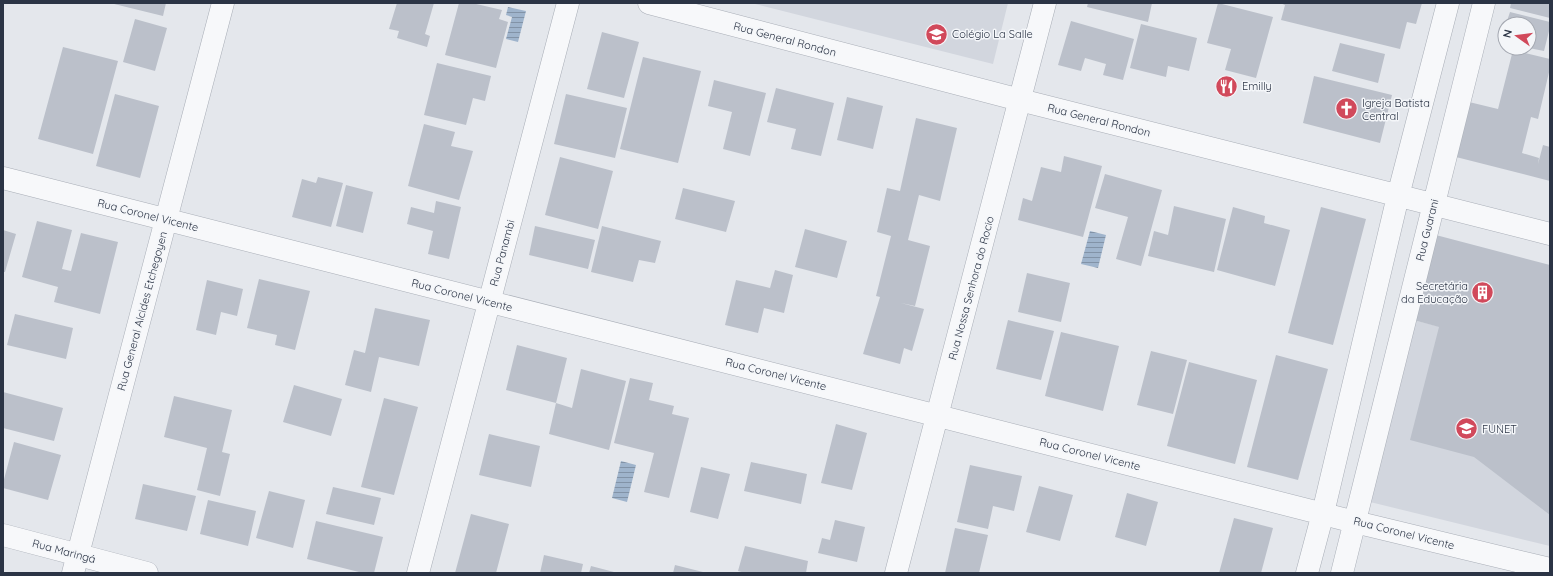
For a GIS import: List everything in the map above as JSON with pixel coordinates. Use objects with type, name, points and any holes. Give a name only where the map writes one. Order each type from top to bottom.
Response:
[{"type":"street","name":"Rua General Alcides Etchegoyen","points":[[76,564],[223,3]]},
{"type":"street","name":"Rua Panambi","points":[[418,573],[568,3]]},
{"type":"street","name":"Rua General Rondon","points":[[649,3],[1020,100],[1550,234]]},
{"type":"street","name":"Rua Nossa Senhora do Rocio","points":[[896,573],[1045,3]]},
{"type":"street","points":[[1307,573],[1323,513],[1398,196],[1448,3]]},
{"type":"street","name":"Rua Guarani","points":[[1342,573],[1484,3]]},
{"type":"street","name":"Rua Coronel Vicente","points":[[3,178],[1355,522],[1550,569]]},
{"type":"street","name":"Rua Maringá","points":[[3,535],[76,564],[148,573]]},
{"type":"shaded area","name":"Colégio La Salle","points":[[751,3],[1008,3],[993,64]]},
{"type":"shaded area","name":"FUNET","points":[[1410,319],[1550,356],[1550,546],[1366,501]]},
{"type":"water","points":[[508,7],[526,11],[518,42],[506,39],[512,17],[506,15]]},
{"type":"water","points":[[1090,231],[1106,235],[1098,268],[1081,264]]},
{"type":"water","points":[[621,461],[636,465],[627,502],[612,498]]},
{"type":"building","points":[[110,3],[166,3],[163,16]]},
{"type":"building","points":[[397,3],[434,3],[425,34],[430,36],[427,47],[397,38],[399,31],[389,29]]},
{"type":"building","points":[[459,3],[472,3],[502,10],[499,19],[508,22],[496,68],[445,55]]},
{"type":"building","points":[[1088,3],[1152,3],[1148,22],[1087,7]]},
{"type":"building","points":[[1218,3],[1273,17],[1256,78],[1225,70],[1231,49],[1207,43]]},
{"type":"building","points":[[1280,3],[1422,3],[1416,24],[1407,22],[1400,49],[1281,20],[1285,5]]},
{"type":"building","points":[[1511,3],[1550,3],[1550,18],[1510,8]]},
{"type":"building","points":[[1510,12],[1526,16],[1509,16]]},
{"type":"building","points":[[135,19],[167,28],[155,71],[123,62]]},
{"type":"building","points":[[1537,19],[1550,22],[1544,51],[1537,50]]},
{"type":"building","points":[[1071,21],[1134,39],[1123,80],[1103,75],[1106,64],[1085,58],[1081,71],[1058,65]]},
{"type":"building","points":[[1141,24],[1197,38],[1189,71],[1168,66],[1166,77],[1130,68]]},
{"type":"building","points":[[602,32],[639,42],[624,98],[587,89]]},
{"type":"building","points":[[1340,43],[1385,54],[1378,83],[1332,71]]},
{"type":"building","points":[[63,47],[118,61],[93,154],[38,139]]},
{"type":"building","points":[[1511,56],[1537,56],[1550,59],[1550,68],[1538,119],[1531,117],[1522,153],[1539,158],[1538,164],[1543,145],[1550,147],[1550,181],[1456,157],[1469,102],[1498,109]]},
{"type":"building","points":[[643,57],[701,71],[678,163],[620,149]]},
{"type":"building","points":[[437,63],[491,76],[485,101],[473,98],[466,125],[424,115]]},
{"type":"building","name":"Igreja Batista Central","points":[[1314,76],[1392,95],[1380,143],[1303,123]]},
{"type":"building","points":[[714,80],[766,93],[750,156],[723,149],[732,112],[708,106]]},
{"type":"building","points":[[776,88],[834,103],[821,156],[791,149],[796,129],[767,122]]},
{"type":"building","points":[[115,94],[159,106],[140,178],[96,166]]},
{"type":"building","points":[[566,94],[627,108],[615,158],[554,144]]},
{"type":"building","points":[[847,97],[883,106],[873,149],[837,140]]},
{"type":"building","points":[[916,118],[957,128],[940,201],[919,195],[908,240],[930,246],[915,306],[901,303],[924,309],[912,351],[904,348],[900,364],[863,354],[880,297],[876,296],[891,236],[877,232],[887,188],[900,191]]},
{"type":"building","points":[[424,124],[455,132],[451,146],[473,151],[459,200],[408,186]]},
{"type":"building","points":[[1064,156],[1102,166],[1083,237],[1018,220],[1023,198],[1032,201],[1041,167],[1061,172]]},
{"type":"building","points":[[560,157],[613,171],[598,229],[545,215]]},
{"type":"building","points":[[1105,174],[1162,190],[1141,266],[1116,259],[1128,217],[1095,208]]},
{"type":"building","points":[[318,177],[343,183],[331,227],[292,217],[302,179],[316,183]]},
{"type":"building","points":[[346,185],[373,192],[363,233],[336,226]]},
{"type":"building","points":[[683,188],[735,201],[726,232],[675,219]]},
{"type":"building","points":[[436,201],[461,207],[449,259],[428,254],[433,231],[407,224],[411,207],[434,213]]},
{"type":"building","points":[[1174,206],[1226,219],[1214,272],[1148,256],[1154,231],[1168,235]]},
{"type":"building","points":[[1233,207],[1265,216],[1264,223],[1290,230],[1275,286],[1217,270]]},
{"type":"building","points":[[1321,207],[1366,219],[1333,345],[1288,333]]},
{"type":"building","points":[[37,221],[72,230],[62,269],[71,271],[81,233],[118,242],[100,314],[54,302],[58,287],[22,277]]},
{"type":"building","points":[[535,226],[595,240],[588,269],[529,255]]},
{"type":"building","points":[[602,226],[661,241],[655,263],[639,260],[633,282],[591,272]]},
{"type":"building","points":[[805,229],[847,241],[837,278],[795,267]]},
{"type":"building","points":[[3,230],[16,234],[5,272],[3,272]]},
{"type":"building","points":[[1432,234],[1550,265],[1550,515],[1474,457],[1410,440],[1439,327],[1410,319]]},
{"type":"building","points":[[775,270],[793,275],[784,313],[764,308],[758,333],[725,325],[736,280],[770,288]]},
{"type":"building","points":[[1027,273],[1070,283],[1061,322],[1018,312]]},
{"type":"building","points":[[259,279],[310,291],[295,350],[275,345],[277,335],[247,328]]},
{"type":"building","points":[[207,280],[243,289],[237,316],[221,312],[216,335],[196,330]]},
{"type":"building","points":[[375,308],[430,320],[419,366],[379,357],[371,392],[345,385],[354,350],[365,353]]},
{"type":"building","points":[[15,314],[73,328],[66,359],[7,345]]},
{"type":"building","points":[[1008,320],[1054,331],[1041,380],[996,369]]},
{"type":"building","points":[[1061,332],[1119,346],[1103,411],[1045,396]]},
{"type":"building","points":[[517,345],[567,358],[556,403],[506,390]]},
{"type":"building","points":[[1151,351],[1187,360],[1173,414],[1137,405]]},
{"type":"building","points":[[1276,355],[1328,369],[1298,480],[1247,467]]},
{"type":"building","points":[[1189,362],[1257,380],[1235,464],[1167,446]]},
{"type":"building","points":[[581,369],[626,381],[609,450],[549,434],[556,403],[572,408]]},
{"type":"building","points":[[630,378],[653,383],[649,400],[674,406],[672,414],[689,418],[669,498],[644,492],[654,453],[614,443]]},
{"type":"building","points":[[294,385],[342,399],[331,436],[283,422]]},
{"type":"building","points":[[3,392],[63,408],[54,441],[3,428]]},
{"type":"building","points":[[174,396],[232,410],[222,452],[230,454],[220,496],[197,490],[207,448],[164,437]]},
{"type":"building","points":[[384,398],[418,407],[394,495],[361,487]]},
{"type":"building","points":[[836,424],[867,433],[852,490],[821,483]]},
{"type":"building","points":[[489,434],[540,446],[531,487],[479,475]]},
{"type":"building","points":[[14,442],[61,455],[48,500],[3,488]]},
{"type":"building","points":[[751,462],[807,474],[801,504],[744,491]]},
{"type":"building","points":[[970,465],[1022,476],[1014,511],[993,506],[988,529],[957,522]]},
{"type":"building","points":[[701,467],[730,474],[718,519],[690,512]]},
{"type":"building","points":[[143,484],[196,496],[187,531],[135,519]]},
{"type":"building","points":[[1039,486],[1073,495],[1060,541],[1026,532]]},
{"type":"building","points":[[333,487],[381,498],[374,525],[326,514]]},
{"type":"building","points":[[269,491],[305,500],[293,548],[256,538]]},
{"type":"building","points":[[1127,493],[1158,502],[1146,546],[1115,537]]},
{"type":"building","points":[[208,500],[256,511],[248,546],[200,534]]},
{"type":"building","points":[[471,514],[509,524],[496,573],[455,573]]},
{"type":"building","points":[[1234,518],[1273,528],[1261,573],[1219,573]]},
{"type":"building","points":[[835,520],[865,527],[857,562],[818,553],[822,538],[830,540]]},
{"type":"building","points":[[316,521],[383,537],[374,573],[363,573],[307,559]]},
{"type":"building","points":[[955,528],[988,535],[979,573],[945,573]]},
{"type":"building","points":[[745,546],[808,561],[806,573],[745,573],[738,571]]},
{"type":"building","points":[[544,555],[583,564],[581,573],[540,573]]},
{"type":"building","points":[[675,565],[703,572],[703,573],[673,573]]},
{"type":"building","points":[[591,566],[614,572],[614,573],[589,573]]},
{"type":"place","name":"Colégio La Salle","points":[[936,34]]},
{"type":"place","name":"Emilly","points":[[1227,86]]},
{"type":"place","name":"Igreja Batista Central","points":[[1347,109]]},
{"type":"place","name":"Secretária da Educação","points":[[1483,292]]},
{"type":"place","name":"FUNET","points":[[1467,429]]}]
